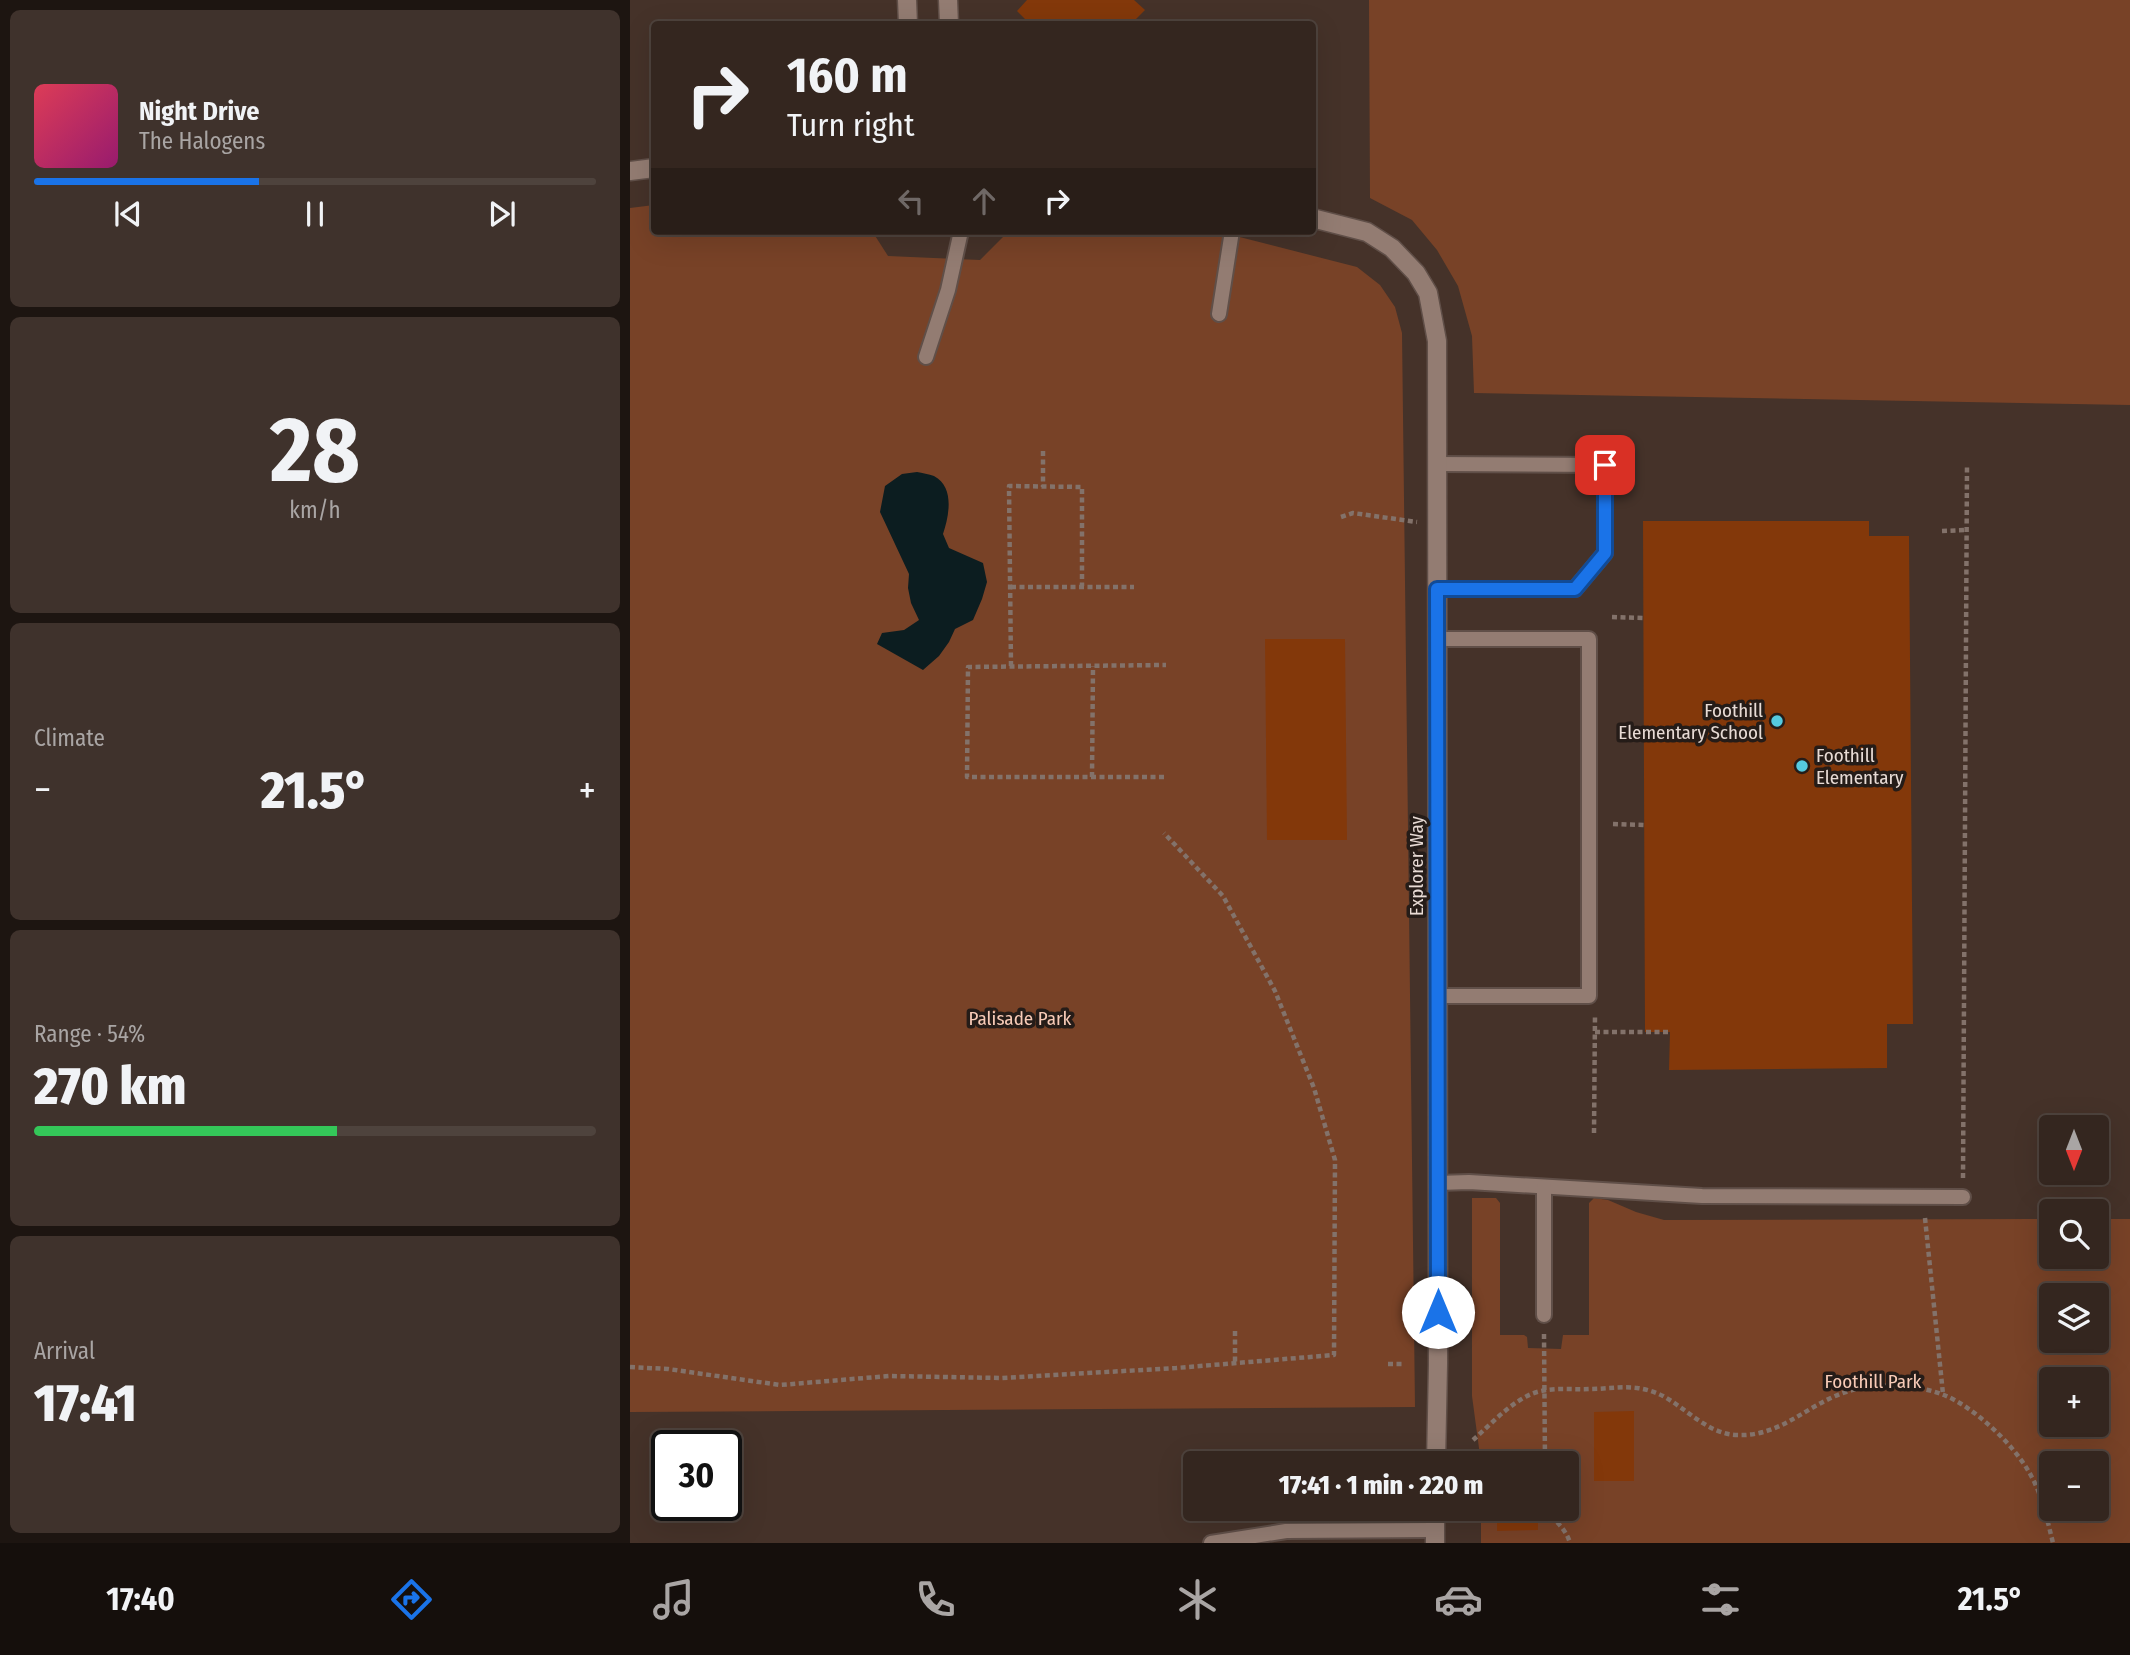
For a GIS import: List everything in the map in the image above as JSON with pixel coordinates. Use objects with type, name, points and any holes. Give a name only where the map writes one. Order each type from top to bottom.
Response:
[{"type":"street","points":[[907,0],[908,21]]},
{"type":"street","points":[[948,0],[949,21]]},
{"type":"street","points":[[630,171],[651,168]]},
{"type":"street","name":"Explorer Way","points":[[1316,219],[1367,232],[1392,248],[1416,273],[1428,293],[1437,341],[1436,1451]]},
{"type":"lane","points":[[926,357],[947,290],[960,235]]},
{"type":"lane","points":[[1219,314],[1231,235]]},
{"type":"lane","points":[[1437,464],[1605,465],[1605,553],[1575,589],[1437,589]]},
{"type":"lane","points":[[1437,639],[1589,639],[1589,996],[1438,996]]},
{"type":"lane","points":[[1438,1183],[1469,1182],[1702,1196],[1963,1197]]},
{"type":"lane","points":[[1544,1187],[1544,1315]]},
{"type":"lane","points":[[1211,1543],[1286,1531],[1435,1536]]},
{"type":"path","points":[[1043,451],[1043,487]]},
{"type":"path","points":[[1963,1197],[1967,465]]},
{"type":"path","points":[[1011,666],[1010,486],[1082,487],[1082,586]]},
{"type":"path","points":[[1341,517],[1353,513],[1421,522]]},
{"type":"path","points":[[1942,531],[1967,530]]},
{"type":"path","points":[[1011,587],[1134,587]]},
{"type":"path","points":[[1612,617],[1643,618]]},
{"type":"path","points":[[1164,778],[967,778],[968,667],[1166,665]]},
{"type":"path","points":[[1092,778],[1093,666]]},
{"type":"path","points":[[1613,824],[1644,825]]},
{"type":"path","points":[[630,1367],[780,1385],[889,1376],[1002,1378],[1334,1355],[1335,1160],[1314,1088],[1275,991],[1223,897],[1164,833]]},
{"type":"path","points":[[1594,1133],[1595,1013]]},
{"type":"path","points":[[1595,1032],[1670,1032]]},
{"type":"path","points":[[1925,1217],[1943,1394]]},
{"type":"path","points":[[1235,1331],[1235,1363]]},
{"type":"path","points":[[1544,1345],[1545,1451]]},
{"type":"path","points":[[1388,1364],[1402,1364]]},
{"type":"path","points":[[1473,1440],[1510,1407],[1528,1395],[1544,1390],[1640,1388],[1659,1394],[1694,1419],[1732,1435],[1768,1432],[1831,1398],[1851,1391],[1889,1386],[1943,1394],[2000,1435],[2019,1457],[2030,1473],[2046,1513],[2053,1543]]},
{"type":"path","points":[[1556,1521],[1565,1528],[1570,1543]]},
{"type":"green space","points":[[1369,0],[2130,0],[2130,405],[1474,393],[1472,336],[1458,286],[1437,250],[1412,220],[1370,198]]},
{"type":"green space","name":"Palisade Park","points":[[651,205],[651,235],[875,235],[888,256],[980,260],[1005,235],[1232,235],[1357,267],[1380,285],[1395,307],[1402,333],[1415,1407],[630,1412],[630,208]]},
{"type":"green space","name":"Foothill Park","points":[[1472,1198],[1496,1198],[1500,1203],[1500,1335],[1524,1335],[1527,1337],[1528,1348],[1561,1349],[1563,1335],[1589,1335],[1589,1203],[1594,1198],[1608,1200],[1664,1220],[2039,1219],[2039,1269],[2109,1269],[2109,1219],[2130,1219],[2130,1543],[1481,1543],[1481,1521],[1579,1521],[1579,1451],[1479,1451],[1472,1396]]},
{"type":"shaded area","points":[[917,472],[934,476],[945,487],[949,502],[943,534],[949,548],[983,563],[987,582],[973,620],[955,629],[939,656],[923,670],[877,644],[882,633],[904,630],[919,620],[911,603],[909,574],[880,512],[885,486],[902,474]]},
{"type":"building","points":[[1027,0],[1134,0],[1145,10],[1134,21],[1027,21],[1017,11]]},
{"type":"building","name":"Foothill Elementary School","points":[[1643,521],[1869,521],[1869,536],[1909,536],[1913,1024],[1887,1024],[1887,1068],[1669,1070],[1670,1032],[1645,1032]]},
{"type":"building","points":[[1265,639],[1345,639],[1347,840],[1267,840]]},
{"type":"building","points":[[1634,1411],[1634,1481],[1594,1481],[1594,1412]]},
{"type":"building","points":[[1497,1521],[1538,1521],[1538,1530],[1497,1531]]},
{"type":"place","name":"Foothill Elementary School","points":[[1777,721]]},
{"type":"place","name":"Foothill Elementary","points":[[1802,766]]},
{"type":"route","points":[[1438,1312],[1437,589],[1575,589],[1605,553],[1605,465]]}]
